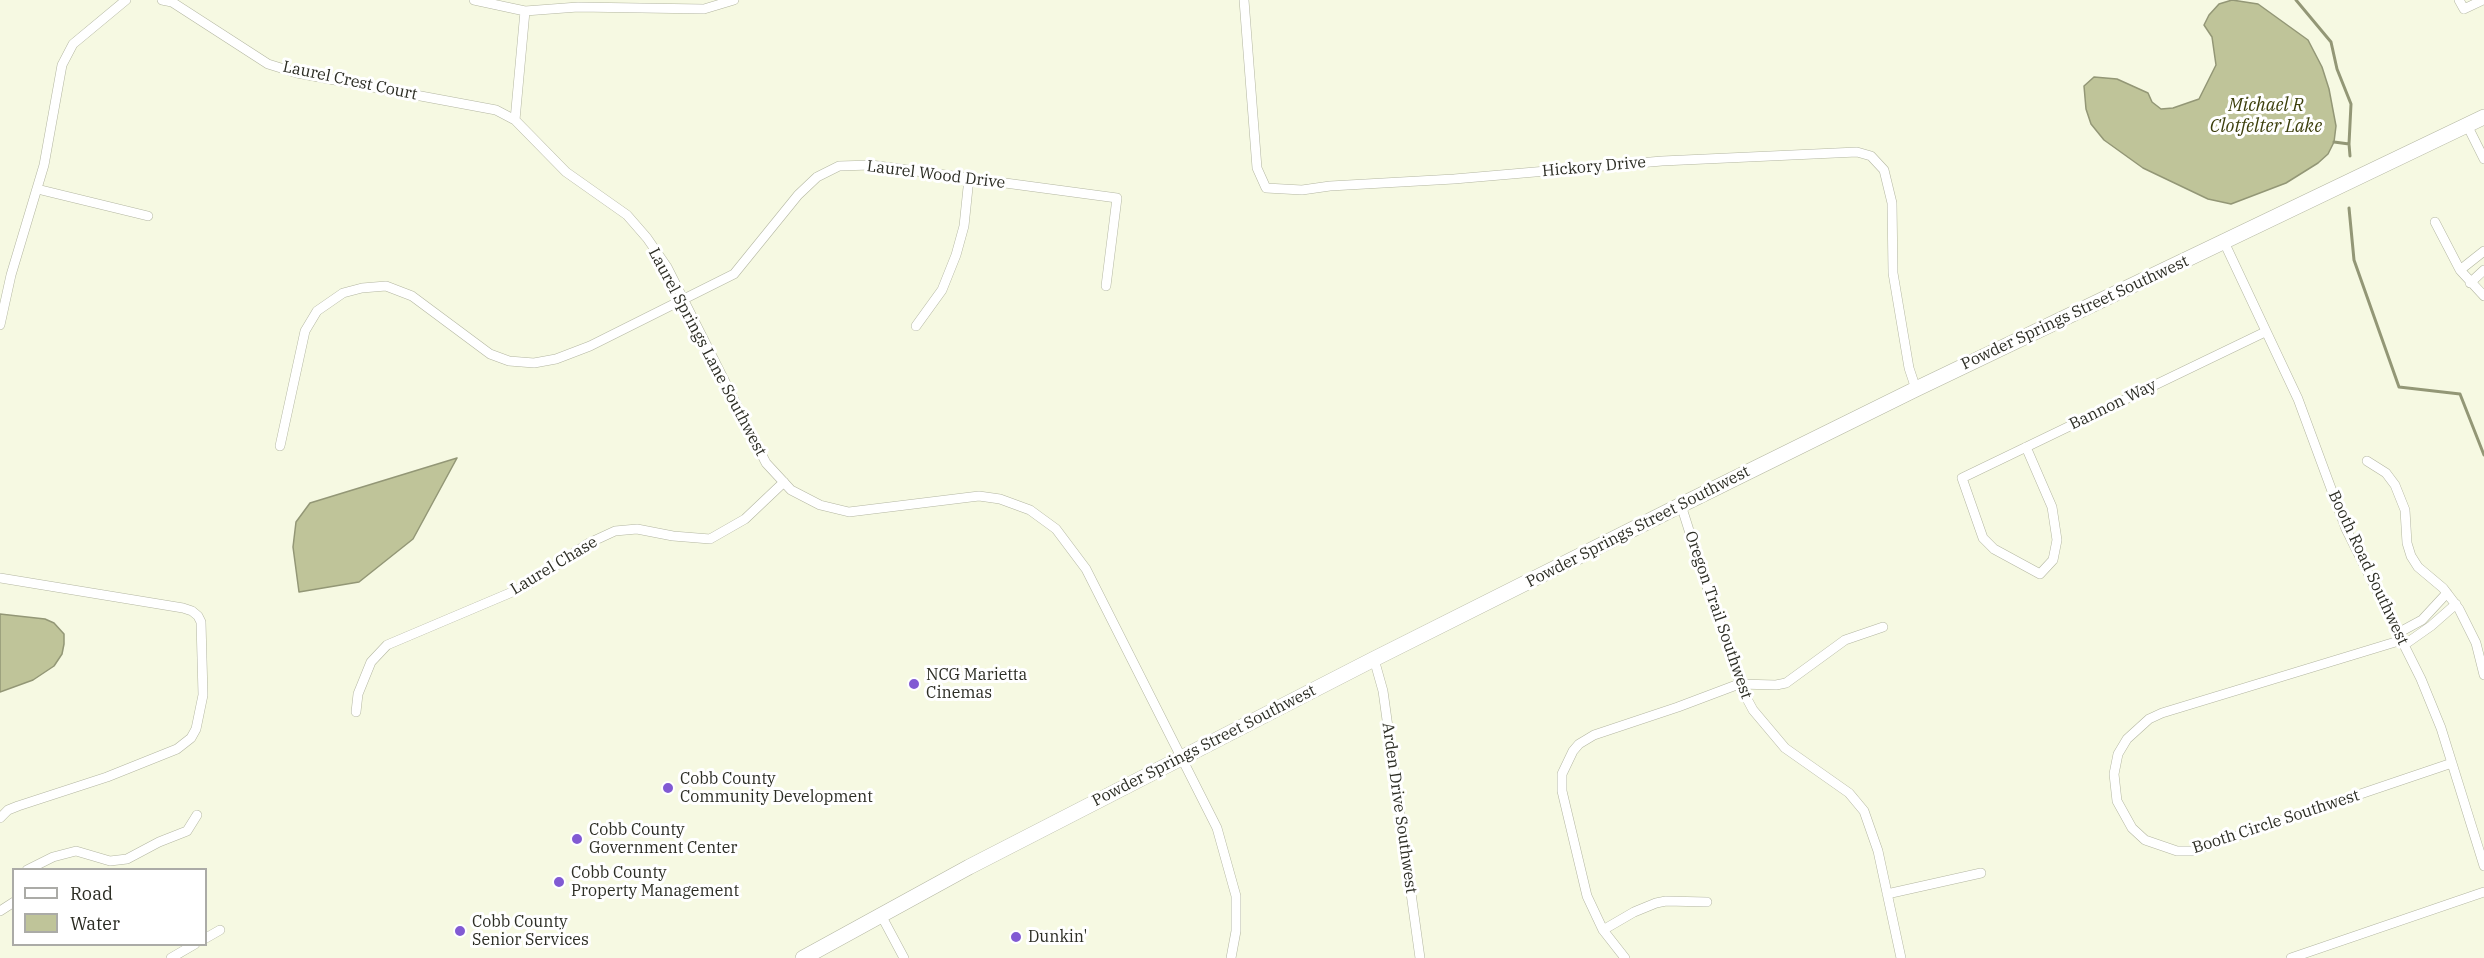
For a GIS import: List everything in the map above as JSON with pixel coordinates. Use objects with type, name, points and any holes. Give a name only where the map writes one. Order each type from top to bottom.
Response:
[{"type":"main road","name":"Powder Springs Street Southwest","points":[[803,958],[969,867],[1374,659],[1681,505],[1916,389],[2479,122]]},
{"type":"street","points":[[0,325],[11,275],[44,165],[62,65],[73,44],[126,0]]},
{"type":"street","name":"Laurel Crest Court","points":[[162,0],[171,2],[268,64],[297,73],[496,110],[516,120]]},
{"type":"street","points":[[474,0],[525,11],[578,7],[704,9],[734,0]]},
{"type":"street","name":"Hickory Drive","points":[[1244,0],[1257,168],[1266,188],[1302,190],[1329,186],[1454,179],[1662,161],[1857,152],[1871,156],[1884,170],[1892,203],[1893,273],[1909,368],[1916,389]]},
{"type":"street","points":[[2462,4],[2483,0]]},
{"type":"street","points":[[516,120],[525,11]]},
{"type":"street","name":"Laurel Springs Lane Southwest","points":[[516,120],[566,172],[627,215],[654,248],[684,300],[766,463],[791,490],[820,505],[849,512],[979,496],[1000,499],[1030,510],[1056,529],[1086,569],[1180,759],[1217,828],[1233,879],[1237,921],[1231,958]]},
{"type":"street","points":[[2479,122],[2484,159]]},
{"type":"street","name":"Laurel Wood Drive","points":[[280,446],[305,331],[317,311],[344,293],[362,288],[386,286],[412,296],[490,354],[509,361],[534,363],[556,359],[590,346],[734,274],[798,195],[817,177],[839,166],[871,165],[1117,198],[1106,286]]},
{"type":"street","points":[[916,326],[942,290],[956,255],[964,225],[969,178]]},
{"type":"street","points":[[37,189],[148,216]]},
{"type":"street","points":[[2435,222],[2460,270],[2484,296]]},
{"type":"street","name":"Booth Road Southwest","points":[[2224,242],[2298,399],[2346,529],[2421,679],[2441,728],[2484,866]]},
{"type":"street","points":[[2460,270],[2484,251]]},
{"type":"street","points":[[2470,283],[2484,270]]},
{"type":"street","name":"Bannon Way","points":[[2026,447],[2052,507],[2057,540],[2053,560],[2040,574],[1994,549],[1983,538],[1962,478],[2026,447],[2265,332]]},
{"type":"street","points":[[2367,460],[2386,473],[2395,485],[2405,510],[2408,548],[2416,564],[2456,604],[2476,643],[2484,675]]},
{"type":"street","name":"Laurel Chase","points":[[356,712],[358,694],[371,662],[387,645],[524,587],[589,543],[615,531],[637,529],[673,536],[710,539],[745,519],[784,482]]},
{"type":"street","name":"Oregon Trail Southwest","points":[[1681,505],[1713,606],[1733,654],[1739,684],[1753,710],[1785,748],[1841,786],[1858,803],[1873,836],[1901,958]]},
{"type":"street","points":[[0,578],[192,611],[201,622],[203,695],[196,729],[191,738],[177,749],[106,777],[18,806],[8,810],[0,818]]},
{"type":"street","points":[[2401,640],[2447,593]]},
{"type":"street","points":[[2401,640],[2432,626],[2456,604]]},
{"type":"street","points":[[1625,958],[1603,930],[1587,896],[1562,791],[1562,774],[1566,762],[1580,744],[1594,735],[1739,684],[1786,683],[1845,640],[1882,627]]},
{"type":"street","name":"Booth Circle Southwest","points":[[2401,640],[2162,713],[2149,719],[2127,739],[2118,754],[2114,774],[2117,801],[2132,828],[2145,840],[2177,851],[2192,851],[2452,763]]},
{"type":"street","name":"Arden Drive Southwest","points":[[1374,659],[1383,691],[1420,958]]},
{"type":"street","points":[[31,868],[53,857],[76,852],[110,861],[127,859],[159,842],[187,831],[197,815]]},
{"type":"street","points":[[1887,894],[1981,873]]},
{"type":"street","points":[[2291,958],[2484,892]]},
{"type":"street","points":[[1603,930],[1634,912],[1656,903],[1666,901],[1707,902]]},
{"type":"street","points":[[881,915],[904,958]]},
{"type":"street","points":[[207,937],[220,930]]},
{"type":"street","points":[[171,958],[193,946]]},
{"type":"water","name":"Michael R Clotfelter Lake","points":[[2232,0],[2258,4],[2308,40],[2322,67],[2336,126],[2334,142],[2328,154],[2318,163],[2286,183],[2231,204],[2208,199],[2143,168],[2104,140],[2091,124],[2086,109],[2084,86],[2094,77],[2117,79],[2148,93],[2152,102],[2161,109],[2173,108],[2199,99],[2216,65],[2212,37],[2204,25],[2219,4]]},
{"type":"water","points":[[457,458],[413,539],[359,582],[299,592],[293,547],[296,522],[310,503]]},
{"type":"water","points":[[0,614],[45,619],[54,623],[64,634],[64,644],[62,654],[54,666],[33,680],[0,692]]},
{"type":"waterway","points":[[2296,0],[2331,42],[2337,69],[2351,104],[2349,144]]},
{"type":"waterway","points":[[2334,142],[2349,144],[2350,156]]},
{"type":"waterway","points":[[2349,208],[2354,260],[2399,387],[2460,394],[2484,455]]},
{"type":"place","name":"NCG Marietta Cinemas","points":[[914,684]]},
{"type":"place","name":"Cobb County Community Development","points":[[668,788]]},
{"type":"place","name":"Cobb County Government Center","points":[[577,839]]},
{"type":"place","name":"Cobb County Property Management","points":[[559,882]]},
{"type":"place","name":"Cobb County Senior Services","points":[[460,931]]},
{"type":"place","name":"Dunkin'","points":[[1016,937]]}]
